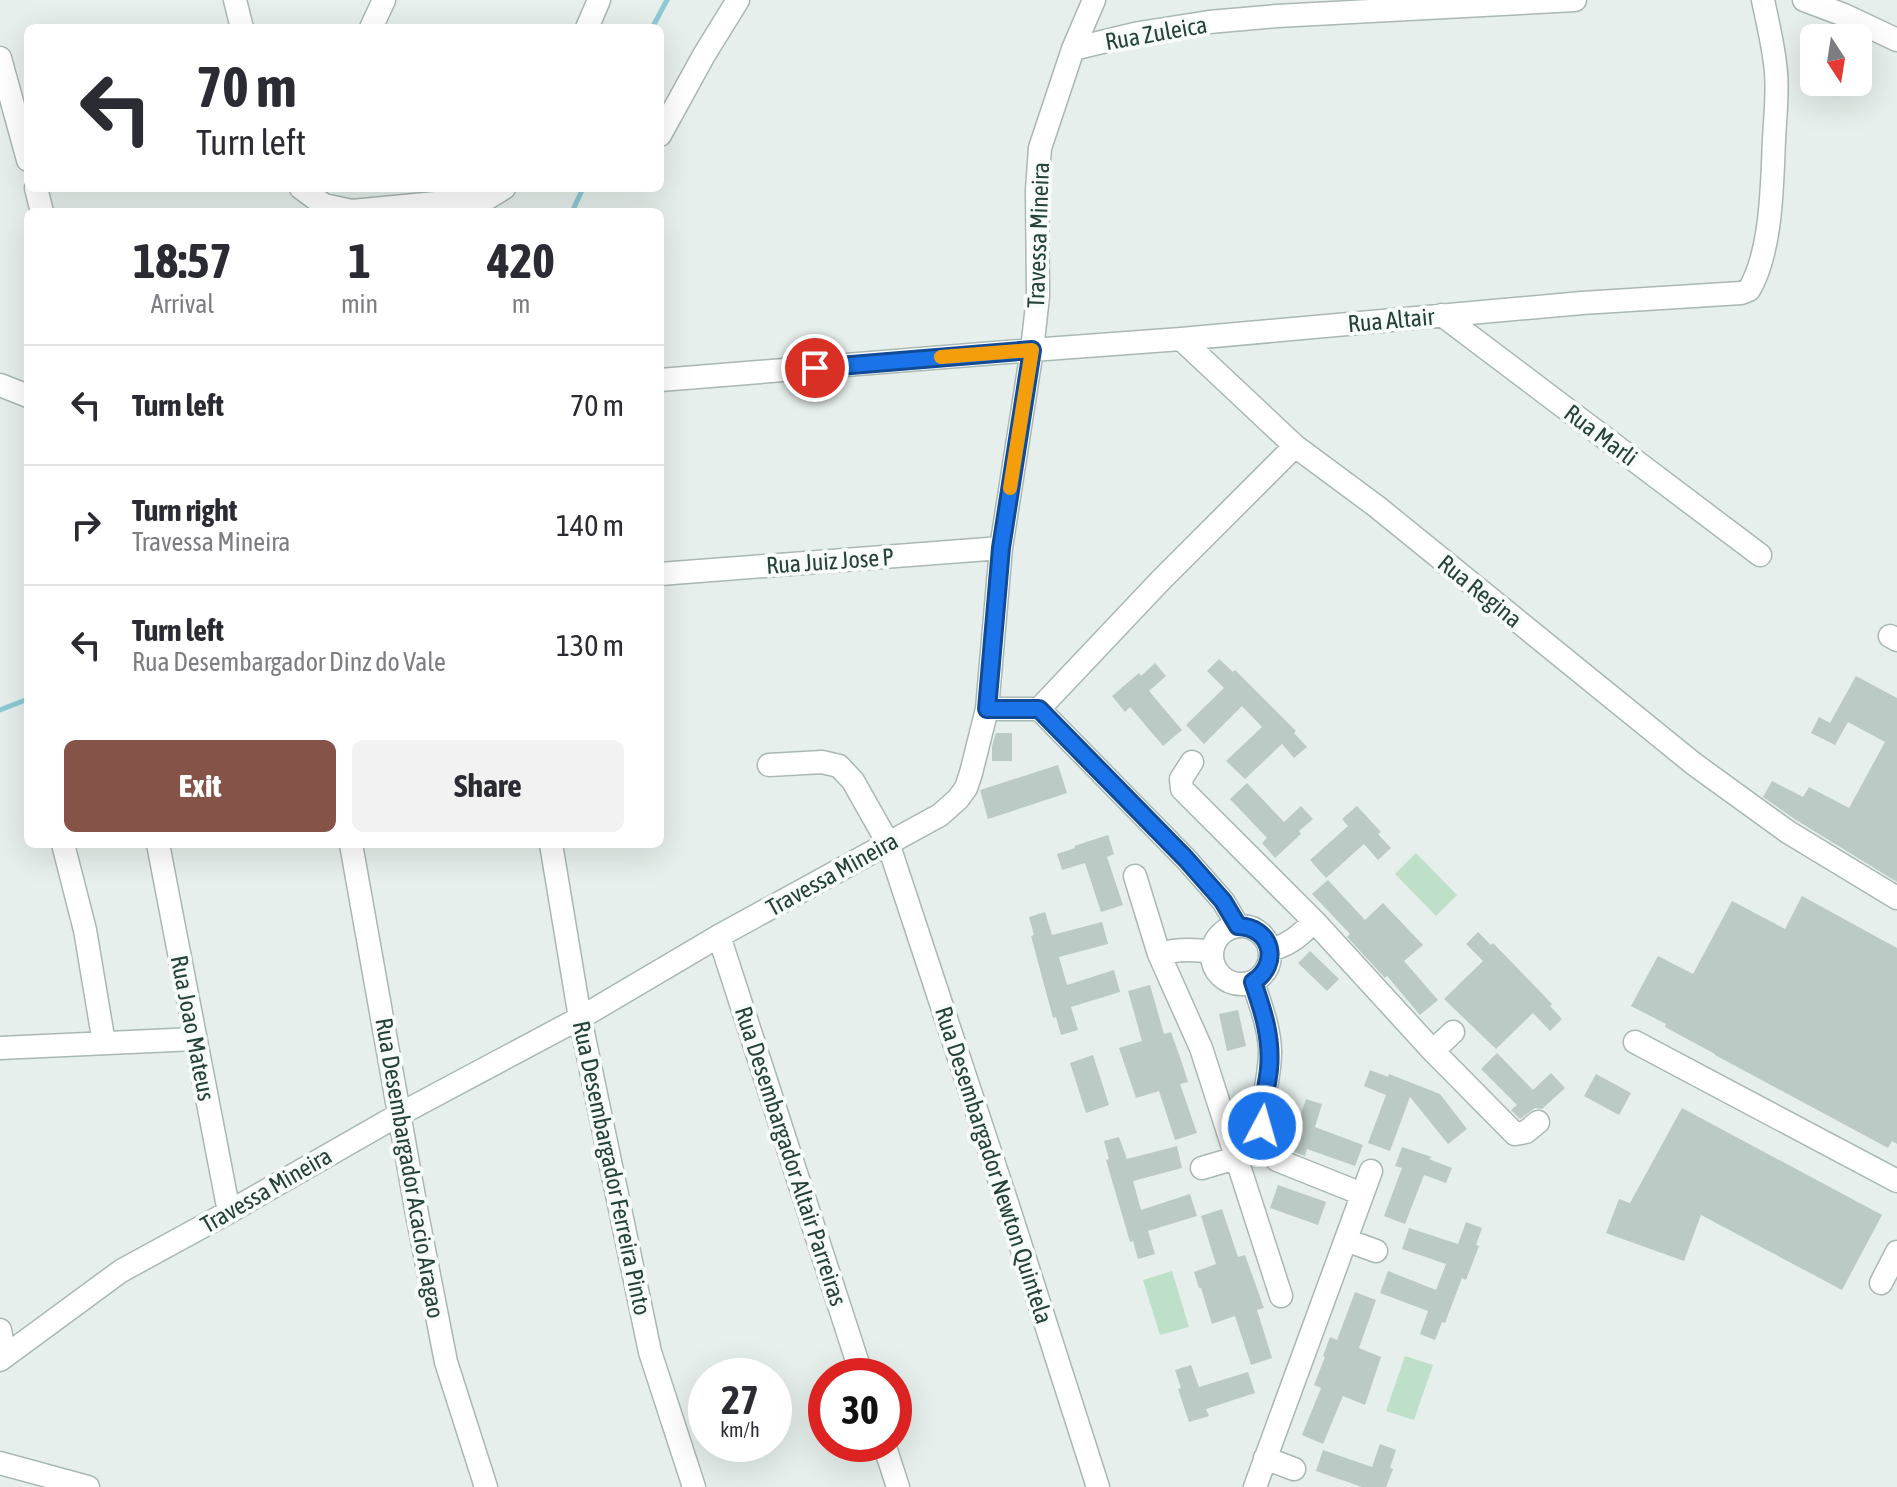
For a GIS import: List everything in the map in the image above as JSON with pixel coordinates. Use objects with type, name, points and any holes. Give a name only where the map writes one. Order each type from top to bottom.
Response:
[{"type":"street","points":[[235,0],[241,24]]},
{"type":"street","points":[[373,24],[384,0]]},
{"type":"street","points":[[589,24],[599,0]]},
{"type":"street","points":[[664,128],[738,0]]},
{"type":"street","name":"Travessa Mineira","points":[[2,1358],[121,1271],[940,815],[958,799],[971,773],[987,709],[1001,548],[1032,350],[1039,272],[1037,222],[1040,148],[1073,49],[1094,0]]},
{"type":"street","name":"Rua Zuleica","points":[[1073,49],[1139,33],[1209,22],[1575,0]]},
{"type":"street","name":"Rua Altair","points":[[664,380],[1181,339],[1582,303],[1735,294],[1749,290],[1756,276],[1768,226],[1775,129],[1777,76],[1763,0]]},
{"type":"street","points":[[1804,0],[1845,8],[1897,40]]},
{"type":"street","points":[[0,58],[24,145]]},
{"type":"street","points":[[306,192],[324,205],[338,208]]},
{"type":"street","points":[[383,208],[488,198],[498,192]]},
{"type":"street","name":"Rua Marli","points":[[1442,315],[1760,555]]},
{"type":"street","name":"Rua Regina","points":[[1181,339],[1295,446],[1376,506],[1694,764],[1788,832],[1897,898]]},
{"type":"street","points":[[0,385],[24,394]]},
{"type":"street","points":[[1039,709],[1161,580],[1295,446]]},
{"type":"street","name":"Rua Juiz Jose P","points":[[664,574],[1001,548]]},
{"type":"street","points":[[987,709],[1039,709],[1186,859],[1223,901],[1238,926]]},
{"type":"street","name":"Rua Desembargador Newton Quintela","points":[[769,765],[822,762],[839,766],[853,781],[888,843],[1098,1487]]},
{"type":"street","points":[[1192,762],[1181,779],[1182,789],[1314,921],[1433,1051],[1515,1134],[1526,1132],[1538,1122]]},
{"type":"street","points":[[64,848],[85,930],[104,1043]]},
{"type":"street","name":"Rua Joao Mateus","points":[[159,848],[229,1212]]},
{"type":"street","name":"Rua Desembargador Acacio Aragao","points":[[352,848],[446,1362],[486,1487]]},
{"type":"street","name":"Rua Desembargador Ferreira Pinto","points":[[552,848],[580,1018],[650,1352],[694,1487]]},
{"type":"street","points":[[1135,876],[1159,954],[1201,1048],[1281,1296]]},
{"type":"street","points":[[1270,950],[1290,943],[1314,921]]},
{"type":"street","points":[[1238,926],[1253,928],[1265,938],[1270,950],[1269,962],[1261,977],[1245,985],[1220,976],[1211,952],[1219,936],[1238,926]]},
{"type":"street","name":"Rua Desembargador Altair Parreiras","points":[[719,936],[856,1358]]},
{"type":"street","points":[[1159,954],[1196,949],[1211,952]]},
{"type":"street","points":[[1253,982],[1269,1038],[1269,1074],[1261,1109],[1269,1150],[1277,1160],[1300,1171],[1362,1194]]},
{"type":"street","points":[[1433,1051],[1453,1032]]},
{"type":"street","points":[[0,1048],[195,1039]]},
{"type":"street","points":[[1635,1042],[1897,1181]]},
{"type":"street","points":[[1202,1168],[1236,1158]]},
{"type":"street","points":[[1255,1487],[1371,1171]]},
{"type":"street","points":[[1346,1240],[1376,1251]]},
{"type":"street","points":[[1881,1283],[1897,1252]]},
{"type":"street","points":[[0,1330],[2,1358]]},
{"type":"street","points":[[1265,1458],[1294,1469]]},
{"type":"street","points":[[890,1462],[898,1487]]},
{"type":"street","points":[[0,1463],[88,1487]]},
{"type":"green space","points":[[1416,853],[1457,895],[1436,916],[1395,874]]},
{"type":"green space","points":[[1172,1271],[1189,1327],[1160,1335],[1143,1280]]},
{"type":"green space","points":[[1405,1356],[1433,1365],[1414,1420],[1386,1411]]},
{"type":"building","points":[[1219,659],[1233,672],[1235,670],[1296,731],[1294,733],[1307,747],[1294,758],[1282,744],[1245,779],[1226,761],[1262,727],[1242,706],[1204,744],[1186,725],[1224,688],[1207,671]]},
{"type":"building","points":[[1155,663],[1166,676],[1149,691],[1182,730],[1163,746],[1130,707],[1125,712],[1112,696]]},
{"type":"building","points":[[1856,676],[1897,698],[1897,882],[1763,797],[1772,781],[1803,797],[1809,787],[1849,808],[1885,742],[1848,722],[1835,745],[1811,733],[1819,717],[1830,723]]},
{"type":"building","points":[[996,733],[1012,733],[1012,761],[992,761]]},
{"type":"building","points":[[1058,765],[1067,793],[988,819],[980,790]]},
{"type":"building","points":[[1247,783],[1284,822],[1301,806],[1313,819],[1275,858],[1262,843],[1267,838],[1230,799]]},
{"type":"building","points":[[1357,806],[1391,848],[1378,860],[1364,844],[1326,878],[1310,860],[1348,826],[1342,819]]},
{"type":"building","points":[[1108,835],[1114,854],[1107,857],[1123,905],[1101,912],[1085,863],[1062,870],[1057,854]]},
{"type":"building","points":[[1328,880],[1365,920],[1383,903],[1423,945],[1404,961],[1438,1000],[1420,1015],[1387,976],[1385,978],[1347,937],[1350,934],[1312,894]]},
{"type":"building","points":[[1802,896],[1897,948],[1897,1144],[1892,1141],[1888,1148],[1631,1006],[1658,956],[1693,974],[1732,901],[1785,929]]},
{"type":"building","points":[[1045,912],[1052,935],[1102,922],[1108,944],[1059,957],[1067,985],[1114,970],[1120,992],[1071,1007],[1078,1030],[1061,1035],[1056,1017],[1053,1018],[1031,936],[1034,935],[1029,917]]},
{"type":"building","points":[[1478,932],[1491,945],[1493,943],[1552,1004],[1550,1006],[1562,1019],[1550,1031],[1533,1013],[1496,1049],[1444,999],[1483,961],[1466,944]]},
{"type":"building","points":[[1310,951],[1339,979],[1327,991],[1298,963]]},
{"type":"building","points":[[1150,985],[1164,1034],[1171,1032],[1182,1063],[1188,1082],[1180,1084],[1197,1133],[1175,1140],[1159,1091],[1136,1098],[1119,1048],[1142,1041],[1128,991]]},
{"type":"building","points":[[1238,1010],[1246,1046],[1227,1051],[1219,1014]]},
{"type":"building","points":[[1497,1053],[1533,1090],[1551,1073],[1565,1088],[1542,1109],[1535,1108],[1520,1119],[1511,1110],[1517,1105],[1481,1069]]},
{"type":"building","points":[[1093,1055],[1109,1105],[1086,1113],[1070,1063]]},
{"type":"building","points":[[1370,1070],[1440,1094],[1467,1129],[1448,1144],[1410,1097],[1390,1151],[1368,1143],[1386,1095],[1364,1086]]},
{"type":"building","points":[[1596,1074],[1631,1093],[1619,1115],[1584,1096]]},
{"type":"building","points":[[1306,1099],[1322,1104],[1315,1127],[1363,1145],[1355,1166],[1307,1149],[1305,1156],[1286,1149]]},
{"type":"building","points":[[1682,1108],[1882,1215],[1842,1290],[1701,1215],[1684,1261],[1606,1233],[1619,1199],[1630,1203]]},
{"type":"building","points":[[1119,1137],[1127,1159],[1177,1146],[1182,1168],[1133,1181],[1141,1210],[1190,1194],[1197,1216],[1148,1231],[1155,1254],[1138,1259],[1106,1160],[1109,1159],[1104,1141]]},
{"type":"building","points":[[1402,1147],[1452,1168],[1446,1183],[1424,1175],[1405,1224],[1384,1216],[1402,1168],[1395,1166]]},
{"type":"building","points":[[1278,1185],[1326,1202],[1318,1225],[1270,1208]]},
{"type":"building","points":[[1222,1209],[1238,1257],[1245,1255],[1264,1308],[1257,1310],[1272,1358],[1251,1365],[1235,1316],[1212,1324],[1194,1272],[1216,1264],[1201,1216]]},
{"type":"building","points":[[1466,1222],[1482,1228],[1476,1245],[1479,1246],[1466,1280],[1462,1278],[1435,1340],[1420,1334],[1428,1311],[1380,1293],[1388,1271],[1436,1290],[1446,1264],[1402,1249],[1409,1228],[1458,1244]]},
{"type":"building","points":[[1355,1292],[1376,1300],[1359,1348],[1381,1357],[1365,1405],[1343,1396],[1323,1444],[1302,1435],[1321,1388],[1314,1385],[1330,1337],[1337,1340]]},
{"type":"building","points":[[1191,1365],[1199,1387],[1248,1372],[1255,1393],[1206,1409],[1209,1416],[1189,1422],[1175,1370]]},
{"type":"building","points":[[1380,1444],[1396,1450],[1386,1487],[1362,1487],[1316,1471],[1323,1450],[1372,1467]]},
{"type":"waterway","points":[[654,24],[667,0]]},
{"type":"waterway","points":[[574,208],[581,192]]},
{"type":"waterway","points":[[0,710],[24,701]]},
{"type":"slow traffic","points":[[941,357],[1032,350],[1010,488]]},
{"type":"route","points":[[815,368],[1032,350],[1001,548],[987,709],[1039,709],[1186,859],[1223,901],[1238,926],[1253,928],[1265,938],[1269,946],[1269,962],[1261,977],[1253,982],[1265,1017],[1270,1053],[1261,1109],[1262,1126]]}]
